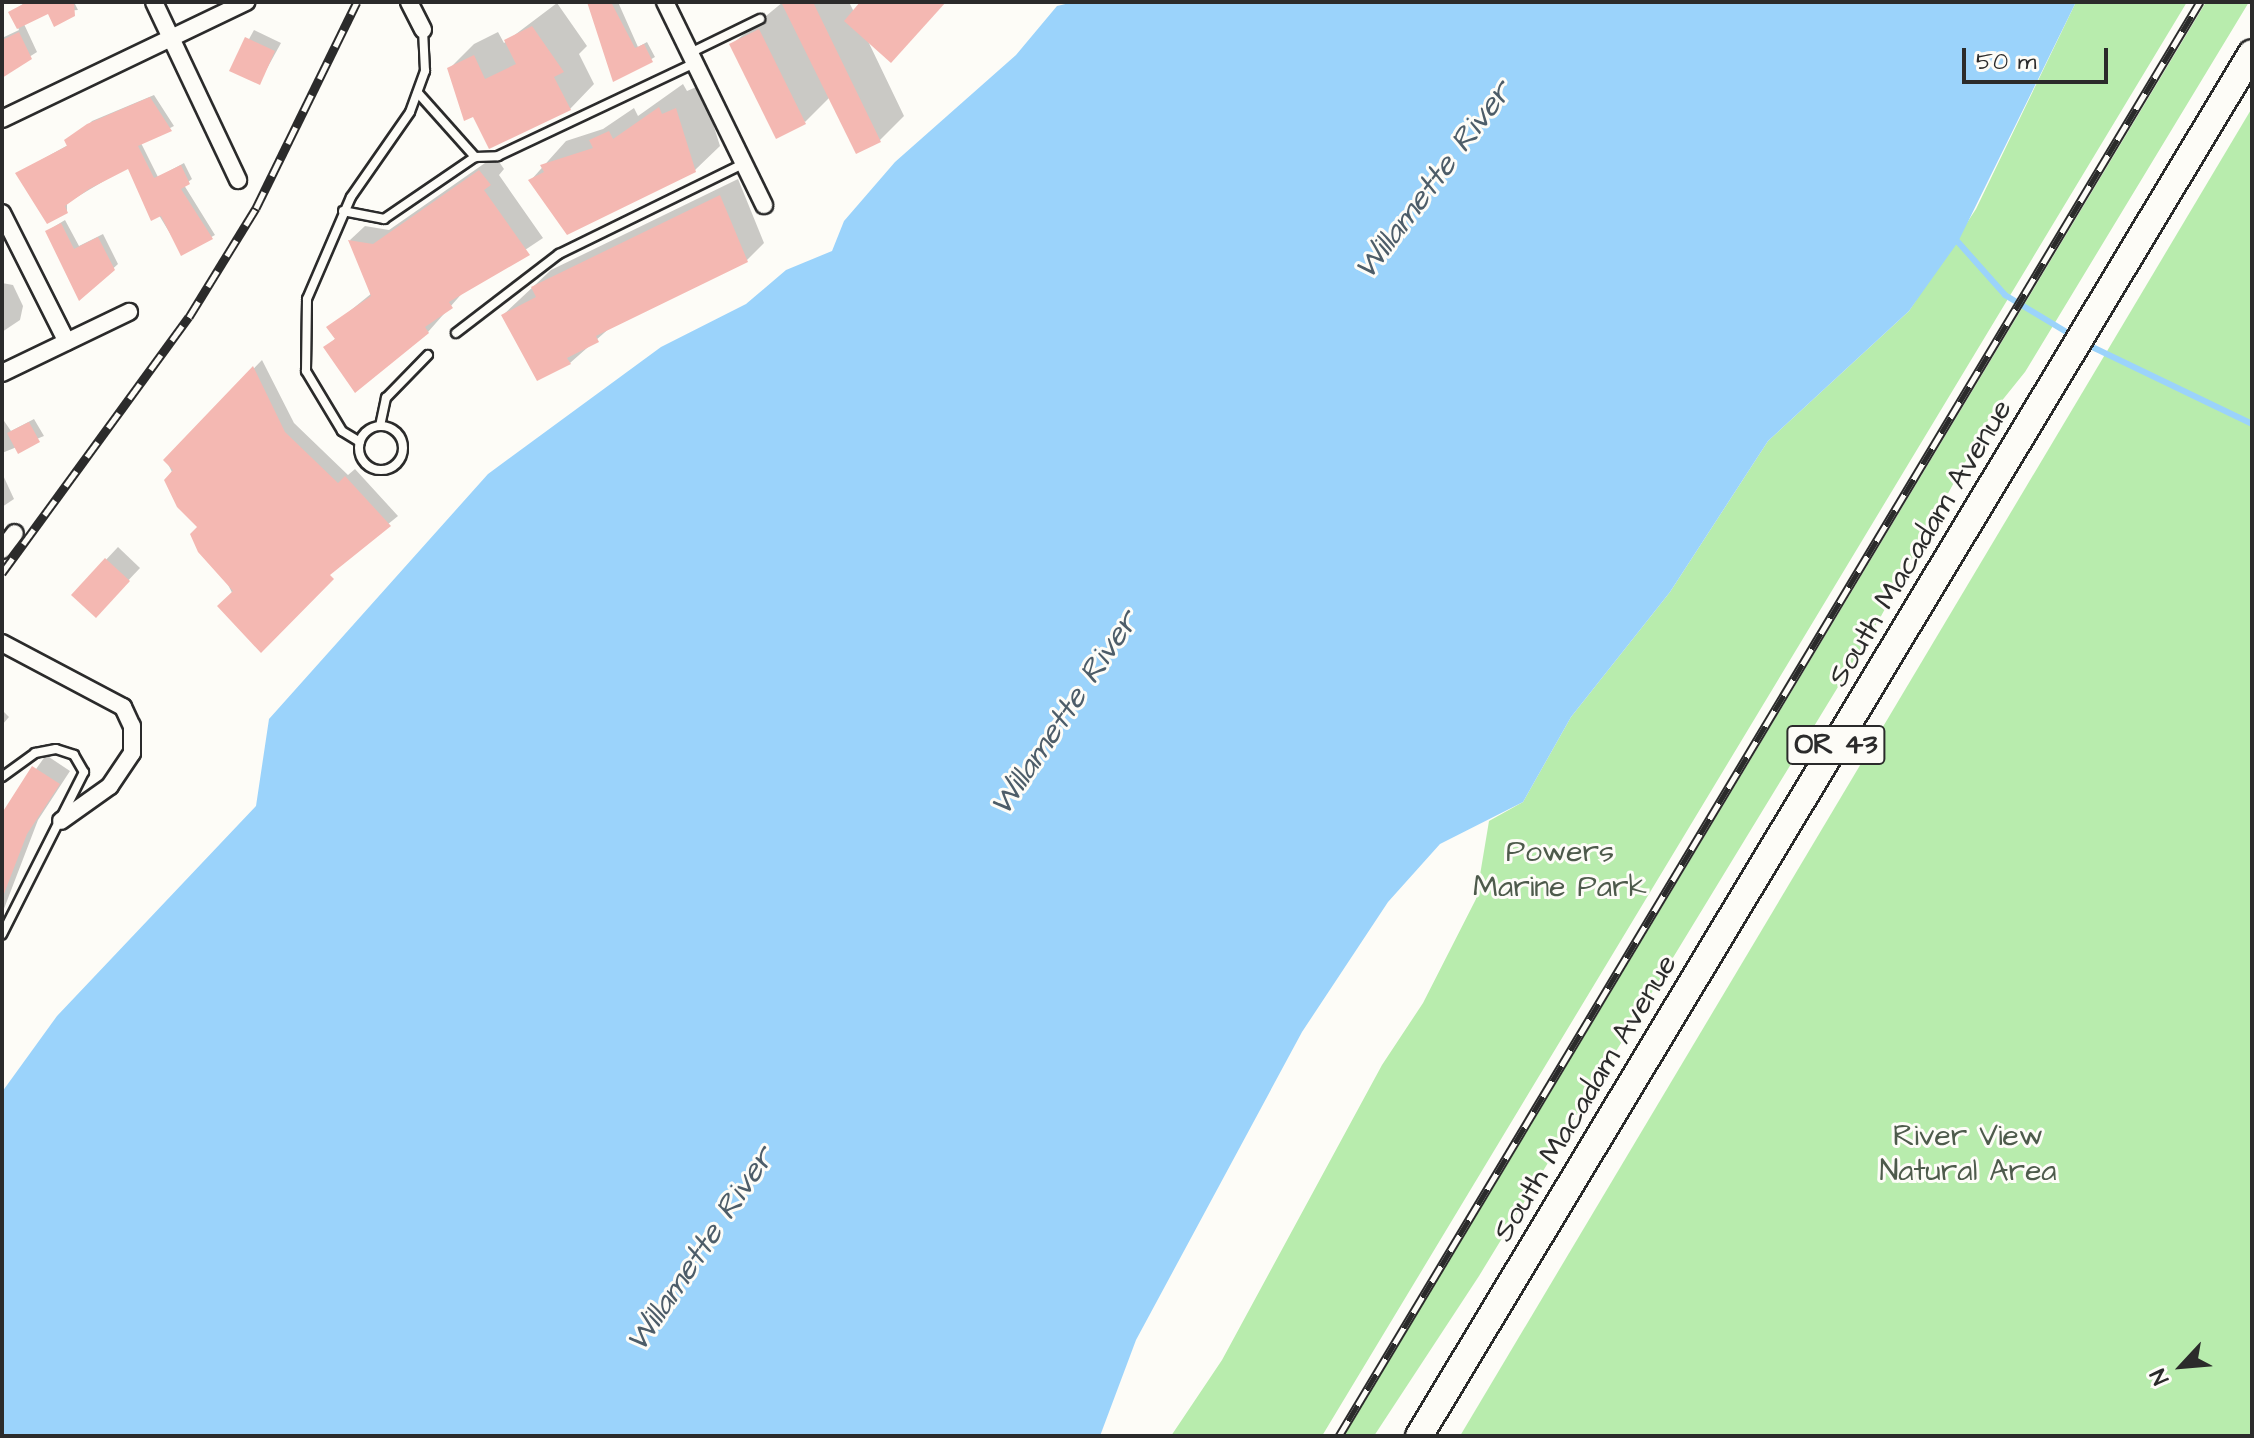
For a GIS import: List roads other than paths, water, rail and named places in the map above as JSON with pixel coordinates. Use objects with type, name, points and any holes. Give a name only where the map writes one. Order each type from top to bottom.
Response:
[{"type":"main road","name":"South Macadam Avenue","points":[[1419,1436],[2252,53]]},
{"type":"street","points":[[154,2],[238,180]]},
{"type":"street","points":[[2,119],[246,2]]},
{"type":"street","points":[[409,2],[423,30]]},
{"type":"street","points":[[665,2],[764,205]]},
{"type":"street","points":[[2,213],[67,342]]},
{"type":"street","points":[[2,373],[129,312]]},
{"type":"street","points":[[2,550],[15,533]]},
{"type":"street","points":[[2,643],[123,707],[132,726],[132,753],[110,786],[61,821]]},
{"type":"lane","points":[[343,211],[384,219],[475,157],[498,156],[692,58],[760,19]]},
{"type":"lane","points":[[380,426],[403,441],[396,465],[371,468],[360,442],[320,401],[306,371],[303,333],[316,272],[343,211],[418,93],[428,49],[423,30]]},
{"type":"lane","points":[[418,93],[475,157]]},
{"type":"lane","points":[[456,333],[559,254],[743,164]]},
{"type":"lane","points":[[360,442],[380,426],[386,398],[428,355]]},
{"type":"lane","points":[[2,777],[35,753],[74,755],[84,772],[2,934]]},
{"type":"water","name":"Willamette River","points":[[1074,2],[2076,2],[1958,242],[1909,311],[1768,441],[1670,592],[1571,717],[1523,802],[1440,844],[1388,902],[1302,1032],[1136,1340],[1100,1436],[2,1436],[2,1092],[57,1016],[256,806],[269,719],[488,474],[661,347],[746,304],[786,270],[832,251],[844,221],[895,162],[1016,55],[1057,6]]},
{"type":"waterway","points":[[1958,242],[2005,295],[2073,336]]},
{"type":"waterway","points":[[2086,344],[2252,424]]},
{"type":"railway","points":[[2,573],[189,317],[256,208],[357,2]]},
{"type":"railway","points":[[1339,1436],[2200,2]]},
{"type":"park label","name":"Powers Marine Park","points":[[1560,869]]},
{"type":"park label","name":"River View Natural Area","points":[[1968,1153]]}]
